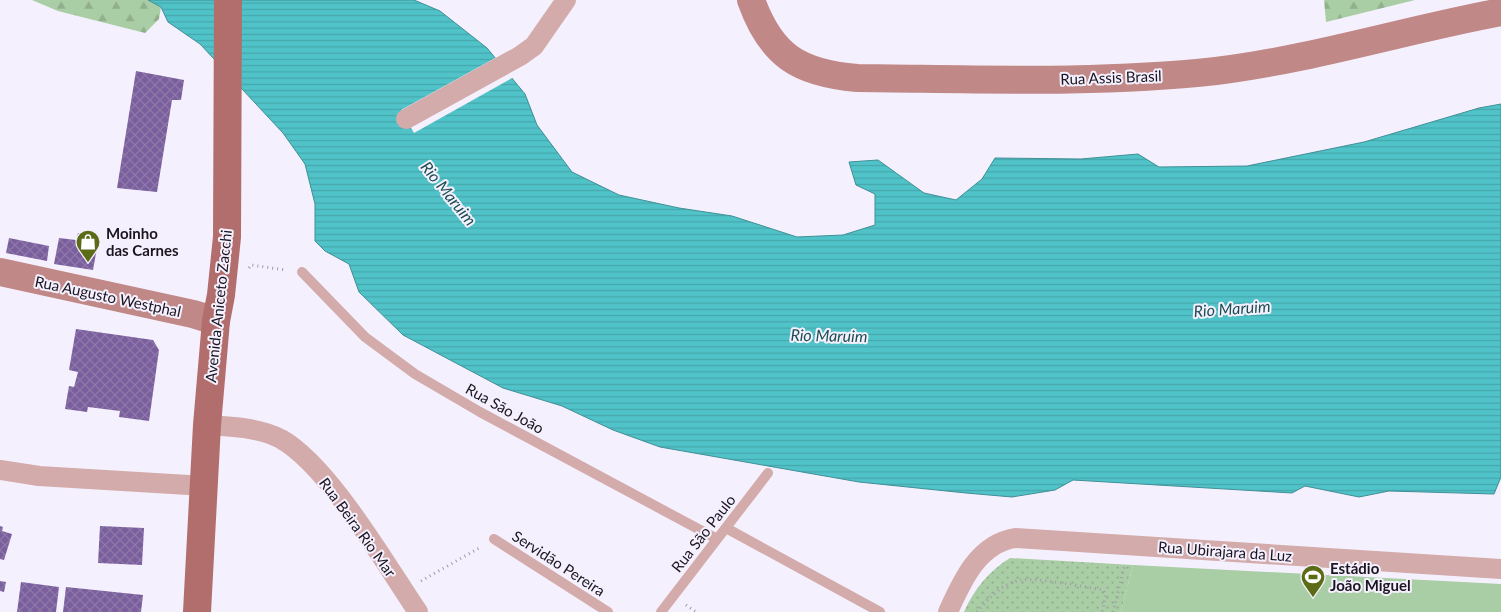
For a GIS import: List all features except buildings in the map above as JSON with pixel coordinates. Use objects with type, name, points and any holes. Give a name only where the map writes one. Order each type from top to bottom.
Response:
[{"type":"main road","name":"Avenida Aniceto Zacchi","points":[[197,612],[207,425],[216,321],[221,295],[227,237],[228,0]]},
{"type":"street","points":[[406,119],[520,56],[534,46],[566,0]]},
{"type":"street","name":"Rua Assis Brasil","points":[[751,0],[759,22],[770,38],[793,61],[810,70],[830,76],[857,78],[1128,79],[1216,71],[1340,50],[1501,12]]},
{"type":"street","name":"Rua Augusto Westphal","points":[[0,272],[193,314],[216,321]]},
{"type":"street","name":"Rua Beira Rio Mar","points":[[207,425],[266,432],[296,449],[335,492],[418,612]]},
{"type":"street","points":[[0,470],[39,476],[205,486]]},
{"type":"street","name":"Rua Ubirajara da Luz","points":[[948,612],[966,577],[983,554],[1004,540],[1015,538],[1501,569]]},
{"type":"lane","name":"Rua São João","points":[[302,272],[365,337],[415,374],[480,412],[717,539]]},
{"type":"lane","name":"Rua São Paulo","points":[[660,612],[768,473]]},
{"type":"lane","points":[[726,528],[880,612]]},
{"type":"lane","name":"Servidão Pereira","points":[[494,539],[608,612]]},
{"type":"path","points":[[221,295],[236,288],[251,265],[302,272]]},
{"type":"path","points":[[403,590],[494,539]]},
{"type":"path","points":[[1113,612],[1130,545]]},
{"type":"path","points":[[978,612],[990,596],[1009,584],[1022,579],[1103,590],[1106,594],[1102,612]]},
{"type":"green space","points":[[32,0],[148,0],[161,7],[159,19],[145,33],[58,11]]},
{"type":"green space","points":[[1324,0],[1415,0],[1326,22]]},
{"type":"green space","points":[[1010,558],[1133,565],[1121,612],[964,612],[972,596],[983,581]]},
{"type":"green space","name":"Estádio João Miguel","points":[[1133,565],[1501,584],[1501,612],[1121,612]]},
{"type":"water","name":"Rio Maruim","points":[[148,0],[414,0],[440,11],[487,48],[525,94],[537,125],[572,172],[619,195],[679,208],[732,216],[797,237],[843,235],[875,225],[875,194],[856,185],[849,162],[878,160],[924,193],[956,200],[982,179],[995,158],[1081,159],[1138,154],[1159,167],[1247,166],[1364,142],[1479,108],[1501,104],[1501,477],[1494,494],[1389,491],[1359,497],[1305,486],[1292,493],[1073,480],[1055,490],[1012,497],[859,482],[660,447],[613,430],[562,406],[503,388],[403,335],[359,292],[349,264],[325,251],[315,241],[315,204],[305,164],[283,133],[200,44],[168,22],[161,7]]},
{"type":"pier","points":[[497,57],[514,77],[414,133],[401,110]]},
{"type":"place","name":"Moinho das Carnes","points":[[88,263]]},
{"type":"place","name":"Estádio João Miguel","points":[[1313,598]]}]
